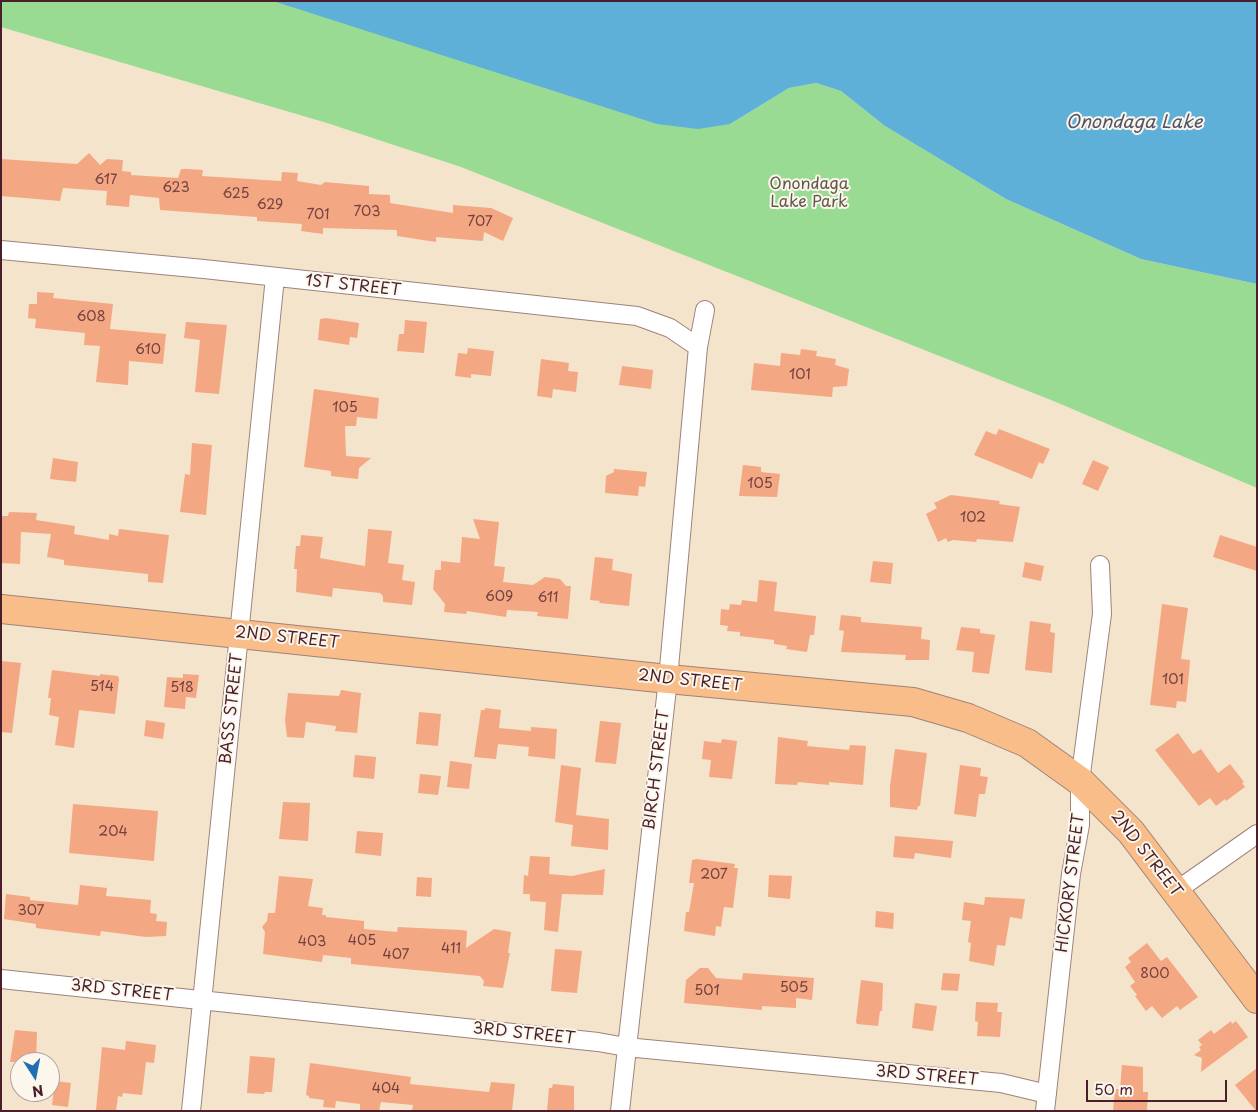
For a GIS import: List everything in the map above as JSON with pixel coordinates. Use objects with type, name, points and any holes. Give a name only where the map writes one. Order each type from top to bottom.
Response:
[{"type":"main road","name":"2ND STREET","points":[[1,609],[668,679],[912,702],[968,718],[1027,743],[1080,781],[1111,810],[1131,832],[1257,999]]},
{"type":"street","name":"1ST STREET","points":[[1,250],[637,316],[670,328],[698,347]]},
{"type":"street","name":"BASS STREET","points":[[191,1111],[275,277]]},
{"type":"street","name":"BIRCH STREET","points":[[620,1111],[668,679],[698,347],[705,310]]},
{"type":"street","name":"HICKORY STREET","points":[[1046,1102],[1071,874],[1080,825],[1080,781],[1102,614],[1100,565]]},
{"type":"street","points":[[1176,891],[1257,834]]},
{"type":"street","name":"3RD STREET","points":[[1,979],[203,999],[598,1042],[626,1047],[1001,1083],[1046,1102]]},
{"type":"green space","name":"Onondaga Lake Park","points":[[1,1],[273,1],[730,124],[789,88],[816,83],[841,91],[885,126],[1006,199],[1141,259],[1257,284],[1257,488],[1056,402],[461,167],[327,123],[1,27]]},
{"type":"water","name":"Onondaga Lake","points":[[273,1],[1257,1],[1257,284],[1141,259],[1006,199],[885,126],[841,91],[816,83],[789,88],[730,124],[698,129],[657,124]]},
{"type":"building","points":[[89,153],[100,165],[107,159],[123,160],[122,171],[131,172],[131,175],[178,178],[181,169],[187,169],[203,170],[202,176],[281,181],[282,172],[298,173],[297,181],[321,185],[325,182],[369,186],[369,194],[390,195],[390,203],[453,213],[453,205],[491,208],[513,218],[503,241],[484,232],[483,241],[436,237],[436,242],[397,236],[397,230],[323,228],[323,234],[301,231],[302,224],[257,221],[257,217],[160,210],[159,198],[130,195],[129,207],[106,205],[107,191],[63,188],[60,201],[1,196],[1,159],[77,164]]},
{"type":"building","points":[[37,292],[54,293],[53,298],[113,304],[110,329],[166,334],[163,364],[129,361],[128,385],[96,382],[100,346],[84,345],[85,333],[35,328],[36,319],[28,318],[29,304],[37,304]]},
{"type":"building","points":[[326,318],[359,323],[357,338],[350,337],[349,345],[318,340],[320,319]]},
{"type":"building","points":[[405,320],[427,322],[424,353],[397,351],[399,334],[404,334]]},
{"type":"building","points":[[186,322],[227,325],[219,394],[195,392],[200,340],[184,338]]},
{"type":"building","points":[[468,348],[494,351],[491,376],[471,374],[471,378],[455,376],[458,353],[467,354]]},
{"type":"building","points":[[801,349],[817,351],[816,356],[836,359],[835,365],[849,369],[847,386],[833,387],[832,397],[751,390],[754,363],[780,366],[781,353],[800,355]]},
{"type":"building","points":[[541,359],[569,363],[568,371],[578,372],[576,392],[553,389],[552,398],[537,396]]},
{"type":"building","points":[[622,366],[653,370],[651,389],[619,385]]},
{"type":"building","points":[[314,389],[379,398],[377,419],[357,417],[356,426],[345,426],[346,456],[371,458],[359,468],[358,479],[331,476],[331,471],[304,467]]},
{"type":"building","points":[[999,429],[1050,449],[1043,464],[1039,462],[1032,479],[974,455],[986,431],[996,435]]},
{"type":"building","points":[[192,443],[212,445],[206,515],[180,512],[185,474],[190,475]]},
{"type":"building","points":[[53,458],[78,462],[76,482],[50,479]]},
{"type":"building","points":[[1093,460],[1109,467],[1098,491],[1082,484]]},
{"type":"building","points":[[743,465],[761,467],[761,472],[780,474],[777,497],[739,496]]},
{"type":"building","points":[[614,469],[647,472],[645,487],[639,486],[638,496],[605,493],[606,476],[614,472]]},
{"type":"building","points":[[951,495],[1000,501],[999,504],[1020,507],[1013,542],[977,539],[976,542],[953,540],[948,542],[946,538],[938,542],[926,514],[937,508],[934,503]]},
{"type":"building","points":[[9,512],[37,513],[36,520],[75,526],[74,534],[109,540],[109,534],[118,536],[119,529],[169,535],[163,583],[148,582],[148,574],[64,565],[64,560],[47,557],[51,534],[21,532],[20,564],[1,563],[1,516],[8,516]]},
{"type":"building","points":[[473,519],[499,522],[494,566],[505,567],[503,582],[533,585],[545,577],[560,579],[566,586],[571,586],[568,619],[537,616],[538,612],[507,610],[506,617],[467,611],[466,614],[444,612],[445,604],[433,589],[435,570],[441,570],[441,561],[460,563],[462,537],[480,539]]},
{"type":"building","points":[[368,529],[392,531],[388,563],[404,565],[402,580],[415,582],[412,605],[383,602],[383,596],[380,593],[333,588],[332,597],[296,592],[297,569],[294,569],[296,546],[300,546],[301,535],[323,537],[320,558],[365,566]]},
{"type":"building","points":[[1220,535],[1257,547],[1257,571],[1213,557]]},
{"type":"building","points":[[595,557],[613,559],[612,570],[632,574],[629,606],[599,603],[600,601],[590,600]]},
{"type":"building","points":[[873,561],[893,563],[891,584],[870,582]]},
{"type":"building","points":[[1025,562],[1044,566],[1041,581],[1022,577]]},
{"type":"building","points":[[759,580],[777,582],[774,611],[816,616],[814,635],[810,635],[807,652],[786,649],[787,646],[774,644],[774,640],[740,636],[740,632],[727,631],[728,626],[720,625],[721,609],[729,610],[730,604],[741,605],[742,600],[757,602]]},
{"type":"building","points":[[1162,604],[1188,608],[1181,659],[1190,660],[1186,702],[1177,701],[1176,708],[1150,705]]},
{"type":"building","points":[[841,615],[861,617],[861,622],[922,627],[921,639],[930,640],[929,660],[905,660],[906,655],[841,652],[844,631],[839,630]]},
{"type":"building","points":[[1030,621],[1051,624],[1050,632],[1055,633],[1052,673],[1025,670]]},
{"type":"building","points":[[961,627],[980,629],[980,633],[995,635],[989,674],[972,672],[974,652],[956,650]]},
{"type":"building","points":[[1,661],[21,663],[12,733],[1,732]]},
{"type":"building","points":[[52,670],[100,676],[100,674],[118,676],[119,679],[115,714],[79,710],[74,748],[55,745],[59,717],[49,715],[51,698],[48,698]]},
{"type":"building","points":[[183,674],[199,675],[196,698],[186,697],[185,709],[164,707],[167,677],[183,678]]},
{"type":"building","points":[[341,690],[361,693],[357,733],[335,731],[336,726],[306,722],[304,738],[287,737],[285,720],[288,693],[339,696]]},
{"type":"building","points":[[485,708],[501,710],[499,728],[531,731],[531,727],[557,729],[555,759],[528,756],[529,747],[498,744],[496,759],[474,757],[481,710],[485,710]]},
{"type":"building","points":[[419,712],[441,714],[438,746],[416,744]]},
{"type":"building","points":[[146,720],[165,723],[163,739],[144,736]]},
{"type":"building","points":[[600,721],[621,723],[616,764],[595,762]]},
{"type":"building","points":[[1178,733],[1193,754],[1201,749],[1218,773],[1230,764],[1244,782],[1242,783],[1245,787],[1216,806],[1210,798],[1199,806],[1155,750]]},
{"type":"building","points":[[778,737],[808,741],[807,746],[849,750],[850,745],[866,746],[863,785],[829,782],[829,785],[798,782],[797,785],[775,784]]},
{"type":"building","points":[[722,739],[737,741],[732,779],[709,777],[711,760],[702,759],[704,741],[721,743]]},
{"type":"building","points":[[895,749],[927,753],[920,806],[918,806],[917,810],[890,807],[890,786]]},
{"type":"building","points":[[355,755],[376,757],[374,779],[353,777]]},
{"type":"building","points":[[450,761],[472,764],[469,789],[447,787]]},
{"type":"building","points":[[561,765],[581,768],[576,815],[609,819],[608,850],[571,846],[573,825],[555,822]]},
{"type":"building","points":[[960,765],[981,768],[980,776],[988,777],[985,794],[979,794],[976,817],[954,814]]},
{"type":"building","points":[[420,774],[441,776],[438,795],[418,793]]},
{"type":"building","points":[[283,802],[310,803],[308,841],[279,839]]},
{"type":"building","points":[[73,804],[158,811],[154,861],[69,853]]},
{"type":"building","points":[[357,831],[383,833],[381,856],[355,853]]},
{"type":"building","points":[[895,836],[953,841],[951,858],[915,853],[914,859],[893,857]]},
{"type":"building","points":[[530,856],[550,857],[549,874],[572,876],[605,869],[603,895],[562,894],[558,932],[544,930],[546,902],[530,901],[530,894],[523,894],[524,875],[528,876]]},
{"type":"building","points":[[692,860],[735,864],[734,868],[738,868],[733,908],[724,907],[721,927],[716,926],[715,936],[684,931],[686,912],[689,912],[694,883],[689,883]]},
{"type":"building","points":[[769,875],[792,876],[790,899],[768,897]]},
{"type":"building","points":[[279,876],[313,879],[308,906],[323,908],[322,915],[326,915],[326,917],[364,921],[364,929],[397,932],[398,927],[462,930],[467,931],[466,948],[494,929],[511,932],[508,953],[510,953],[503,988],[483,986],[484,981],[480,976],[351,964],[351,958],[323,955],[322,962],[263,954],[265,932],[262,927],[267,921],[268,913],[275,913]]},
{"type":"building","points":[[417,877],[432,878],[431,897],[416,896]]},
{"type":"building","points":[[80,885],[107,888],[106,896],[151,900],[150,913],[157,914],[156,921],[167,922],[166,936],[146,937],[101,931],[100,936],[36,928],[36,924],[4,919],[6,894],[30,897],[30,900],[78,905]]},
{"type":"building","points":[[985,897],[1025,899],[1022,919],[1010,917],[1005,946],[997,945],[994,966],[969,961],[971,943],[968,942],[971,921],[962,920],[964,902],[984,905]]},
{"type":"building","points":[[876,911],[894,913],[893,929],[875,927]]},
{"type":"building","points":[[1147,943],[1161,961],[1167,957],[1198,997],[1180,1010],[1177,1006],[1162,1018],[1152,1006],[1146,1011],[1135,996],[1137,995],[1130,986],[1135,982],[1125,967],[1131,962],[1128,958]]},
{"type":"building","points":[[555,949],[582,951],[577,993],[551,991]]},
{"type":"building","points":[[700,968],[708,968],[716,978],[742,980],[743,973],[814,978],[812,1000],[796,998],[796,1008],[762,1006],[762,1010],[684,1003],[686,980]]},
{"type":"building","points":[[943,973],[960,974],[958,991],[941,990]]},
{"type":"building","points":[[861,980],[883,983],[882,1011],[880,1011],[878,1026],[857,1024],[856,1022]]},
{"type":"building","points":[[976,1002],[998,1003],[997,1012],[1002,1012],[1000,1037],[977,1036],[978,1022],[975,1021]]},
{"type":"building","points":[[915,1003],[937,1006],[933,1031],[912,1028]]},
{"type":"building","points":[[1231,1021],[1232,1024],[1236,1021],[1248,1037],[1201,1072],[1202,1058],[1194,1055],[1201,1050],[1199,1047],[1202,1045],[1198,1040],[1211,1030],[1214,1034]]},
{"type":"building","points":[[15,1030],[37,1032],[36,1052],[12,1052]]},
{"type":"building","points":[[126,1041],[156,1045],[154,1063],[146,1062],[142,1095],[123,1093],[122,1097],[118,1096],[116,1111],[96,1110],[102,1047],[125,1050]]},
{"type":"building","points":[[250,1056],[275,1058],[272,1092],[265,1092],[264,1094],[247,1093]]},
{"type":"building","points":[[310,1063],[411,1077],[410,1084],[489,1092],[491,1082],[515,1084],[512,1111],[412,1111],[413,1105],[381,1102],[379,1111],[360,1111],[360,1104],[336,1101],[335,1108],[323,1107],[324,1100],[309,1098],[306,1095]]},
{"type":"building","points":[[1122,1065],[1143,1067],[1143,1092],[1148,1092],[1147,1111],[1113,1111],[1115,1089],[1120,1089]]},
{"type":"building","points":[[1257,1068],[1257,1111],[1256,1111],[1235,1085]]},
{"type":"building","points":[[60,1082],[71,1083],[68,1107],[52,1105],[52,1102],[60,1102]]},
{"type":"building","points":[[553,1084],[574,1086],[574,1111],[547,1111],[549,1088],[552,1088]]}]
